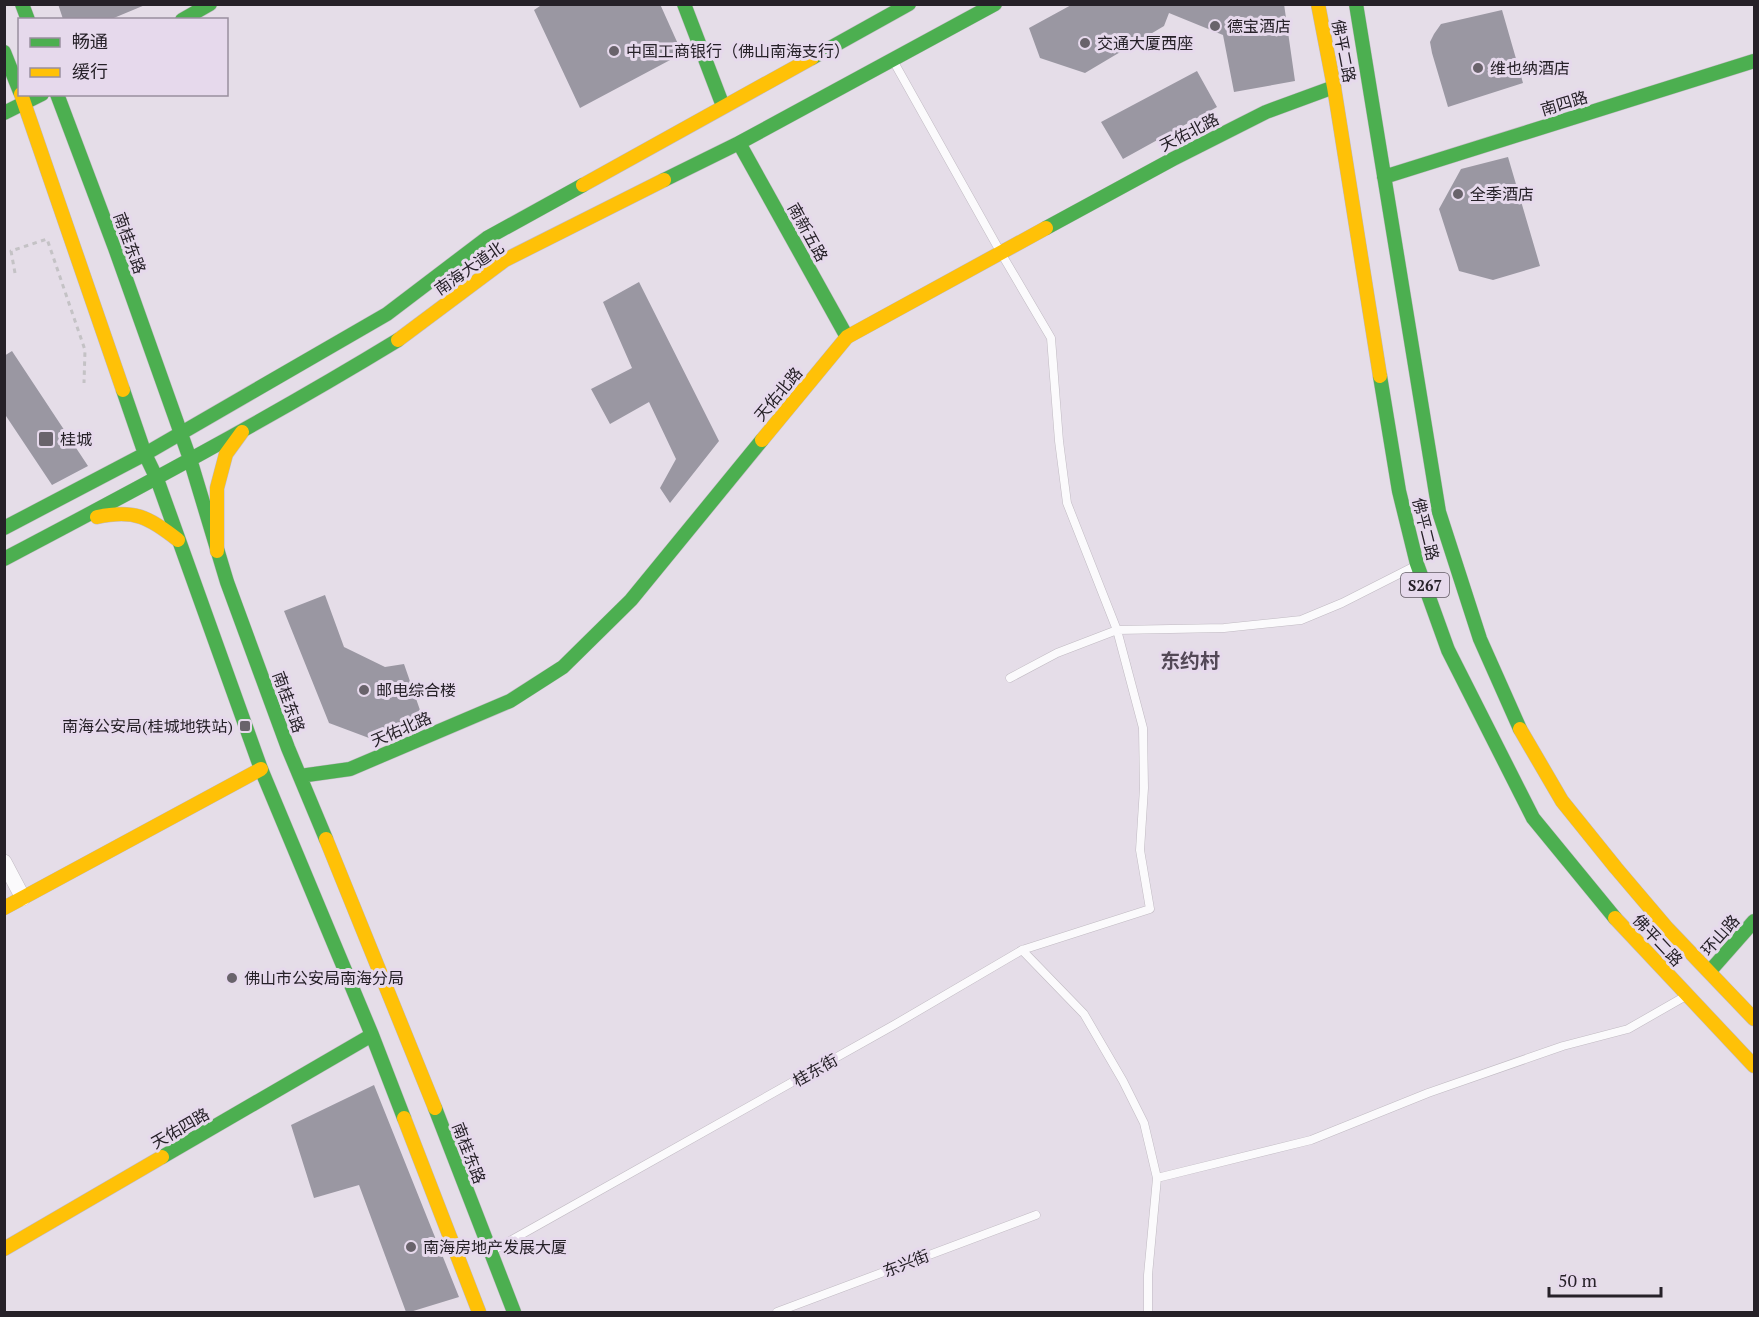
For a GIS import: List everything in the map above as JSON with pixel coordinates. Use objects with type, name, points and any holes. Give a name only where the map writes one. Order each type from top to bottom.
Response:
[{"type":"main road","points":[[186,18],[210,4]]},
{"type":"main road","points":[[684,4],[723,106]]},
{"type":"main road","name":"南海大道北","points":[[4,528],[145,454],[387,315],[487,238],[909,4]]},
{"type":"main road","name":"南海大道北","points":[[4,559],[157,479],[300,400],[399,340],[505,260],[739,143],[995,4]]},
{"type":"main road","name":"佛平二路","points":[[1318,4],[1334,87],[1399,490],[1417,564],[1448,650],[1533,818],[1600,903],[1755,1066]]},
{"type":"main road","name":"佛平二路","points":[[1356,4],[1439,512],[1480,639],[1520,730],[1562,801],[1667,928],[1755,1019]]},
{"type":"main road","points":[[4,52],[18,88]]},
{"type":"main road","name":"南四路","points":[[1384,177],[1755,61]]},
{"type":"main road","name":"天佑北路","points":[[300,776],[350,770],[510,701],[563,667],[631,600],[847,337],[1173,159],[1266,112],[1334,87]]},
{"type":"main road","points":[[4,113],[21,96],[145,454],[157,479],[261,770],[372,1035],[479,1312]]},
{"type":"main road","name":"南桂东路","points":[[58,96],[190,459],[227,582],[300,776],[402,1023],[514,1312]]},
{"type":"main road","name":"南新五路","points":[[739,143],[847,337]]},
{"type":"main road","points":[[217,551],[217,488],[226,454],[243,431]]},
{"type":"main road","points":[[62,529],[101,516],[133,513],[153,520],[178,540]]},
{"type":"main road","points":[[4,908],[261,770]]},
{"type":"main road","name":"环山路","points":[[1710,971],[1755,921]]},
{"type":"main road","name":"天佑四路","points":[[4,1249],[372,1035]]},
{"type":"street","points":[[4,862],[23,898]]},
{"type":"lane","points":[[892,60],[1000,253],[1051,338],[1059,441],[1067,503],[1117,630]]},
{"type":"lane","points":[[1010,678],[1057,653],[1117,630],[1224,628],[1301,620],[1342,603],[1417,564]]},
{"type":"lane","name":"桂东街","points":[[490,1252],[894,1025],[1022,950],[1150,909],[1140,850],[1144,788],[1143,728],[1117,630]]},
{"type":"lane","points":[[1022,950],[1084,1014],[1144,1123],[1157,1178],[1148,1275],[1149,1312]]},
{"type":"lane","points":[[1157,1178],[1311,1140],[1428,1093],[1563,1046],[1628,1029],[1688,995]]},
{"type":"lane","name":"东兴街","points":[[777,1312],[1036,1215]]},
{"type":"path","points":[[15,273],[11,251],[47,239],[86,350],[84,383]]},
{"type":"building","points":[[58,4],[145,4],[114,18],[63,18]]},
{"type":"building","name":"中国工商银行（佛山南海支行）","points":[[543,4],[660,4],[678,44],[672,59],[580,108],[534,10]]},
{"type":"building","points":[[1073,4],[1284,4],[1295,81],[1234,92],[1223,35],[1169,13],[1164,26],[1085,73],[1040,58],[1029,28]]},
{"type":"building","name":"维也纳酒店","points":[[1502,10],[1523,83],[1448,107],[1432,53],[1430,42],[1434,34],[1441,24]]},
{"type":"building","points":[[1197,71],[1217,107],[1123,159],[1101,122]]},
{"type":"building","points":[[1508,157],[1540,266],[1493,280],[1459,271],[1439,209],[1461,169]]},
{"type":"building","points":[[639,282],[719,441],[670,503],[660,488],[676,459],[649,402],[610,424],[591,389],[632,368],[603,302]]},
{"type":"building","name":"桂城","points":[[12,351],[88,466],[52,485],[4,413],[4,356]]},
{"type":"building","name":"邮电综合楼","points":[[325,595],[344,647],[385,667],[404,664],[421,713],[377,741],[329,723],[284,611]]},
{"type":"building","name":"南海房地产发展大厦","points":[[374,1085],[459,1297],[410,1312],[406,1312],[359,1185],[314,1198],[291,1125]]},
{"type":"traffic: fast","points":[[22,4],[27,18]]},
{"type":"traffic: fast","points":[[186,18],[210,4]]},
{"type":"traffic: fast","points":[[684,4],[723,106]]},
{"type":"traffic: fast","points":[[812,58],[909,4]]},
{"type":"traffic: fast","points":[[664,180],[739,143],[995,4]]},
{"type":"traffic: fast","points":[[1356,4],[1439,512],[1480,639],[1520,729]]},
{"type":"traffic: fast","points":[[4,52],[18,87]]},
{"type":"traffic: fast","points":[[1384,177],[1754,61]]},
{"type":"traffic: fast","points":[[1046,228],[1173,159],[1266,112],[1334,87]]},
{"type":"traffic: fast","points":[[4,113],[38,96]]},
{"type":"traffic: fast","points":[[58,96],[190,459],[227,582],[288,748],[326,839]]},
{"type":"traffic: fast","points":[[739,143],[847,337]]},
{"type":"traffic: fast","points":[[4,528],[145,454],[387,314],[487,238],[583,185]]},
{"type":"traffic: fast","points":[[4,559],[252,425],[398,340]]},
{"type":"traffic: fast","points":[[1380,376],[1399,491],[1417,564],[1448,650],[1533,818],[1615,918]]},
{"type":"traffic: fast","points":[[123,390],[261,769],[372,1035],[404,1118]]},
{"type":"traffic: fast","points":[[300,776],[350,769],[510,701],[563,667],[631,600],[762,440]]},
{"type":"traffic: fast","points":[[1710,971],[1754,921]]},
{"type":"traffic: fast","points":[[162,1157],[372,1035]]},
{"type":"traffic: fast","points":[[435,1108],[514,1312]]},
{"type":"traffic: slow","points":[[1318,4],[1334,87],[1380,376]]},
{"type":"traffic: slow","points":[[583,185],[812,58]]},
{"type":"traffic: slow","points":[[22,96],[123,390]]},
{"type":"traffic: slow","points":[[398,340],[505,260],[664,180]]},
{"type":"traffic: slow","points":[[762,440],[847,337],[1046,228]]},
{"type":"traffic: slow","points":[[217,551],[217,488],[226,454],[242,432]]},
{"type":"traffic: slow","points":[[97,517],[121,514],[140,517],[178,540]]},
{"type":"traffic: slow","points":[[1520,729],[1562,801],[1616,868],[1667,928],[1754,1019]]},
{"type":"traffic: slow","points":[[4,908],[261,769]]},
{"type":"traffic: slow","points":[[326,839],[435,1108]]},
{"type":"traffic: slow","points":[[1615,918],[1754,1066]]},
{"type":"traffic: slow","points":[[404,1118],[479,1312]]},
{"type":"traffic: slow","points":[[4,1249],[162,1157]]},
{"type":"place","name":"德宝酒店","points":[[1215,26]]},
{"type":"place","name":"交通大厦西座","points":[[1085,43]]},
{"type":"place","name":"中国工商银行（佛山南海支行）","points":[[614,51]]},
{"type":"place","name":"维也纳酒店","points":[[1478,68]]},
{"type":"place","name":"全季酒店","points":[[1458,194]]},
{"type":"place","name":"桂城","points":[[46,439]]},
{"type":"place","name":"邮电综合楼","points":[[364,690]]},
{"type":"place","name":"南海公安局(桂城地铁站)","points":[[245,726]]},
{"type":"place","name":"佛山市公安局南海分局","points":[[232,978]]},
{"type":"place","name":"南海房地产发展大厦","points":[[411,1247]]},
{"type":"district","name":"东约村","points":[[1190,660]]}]
